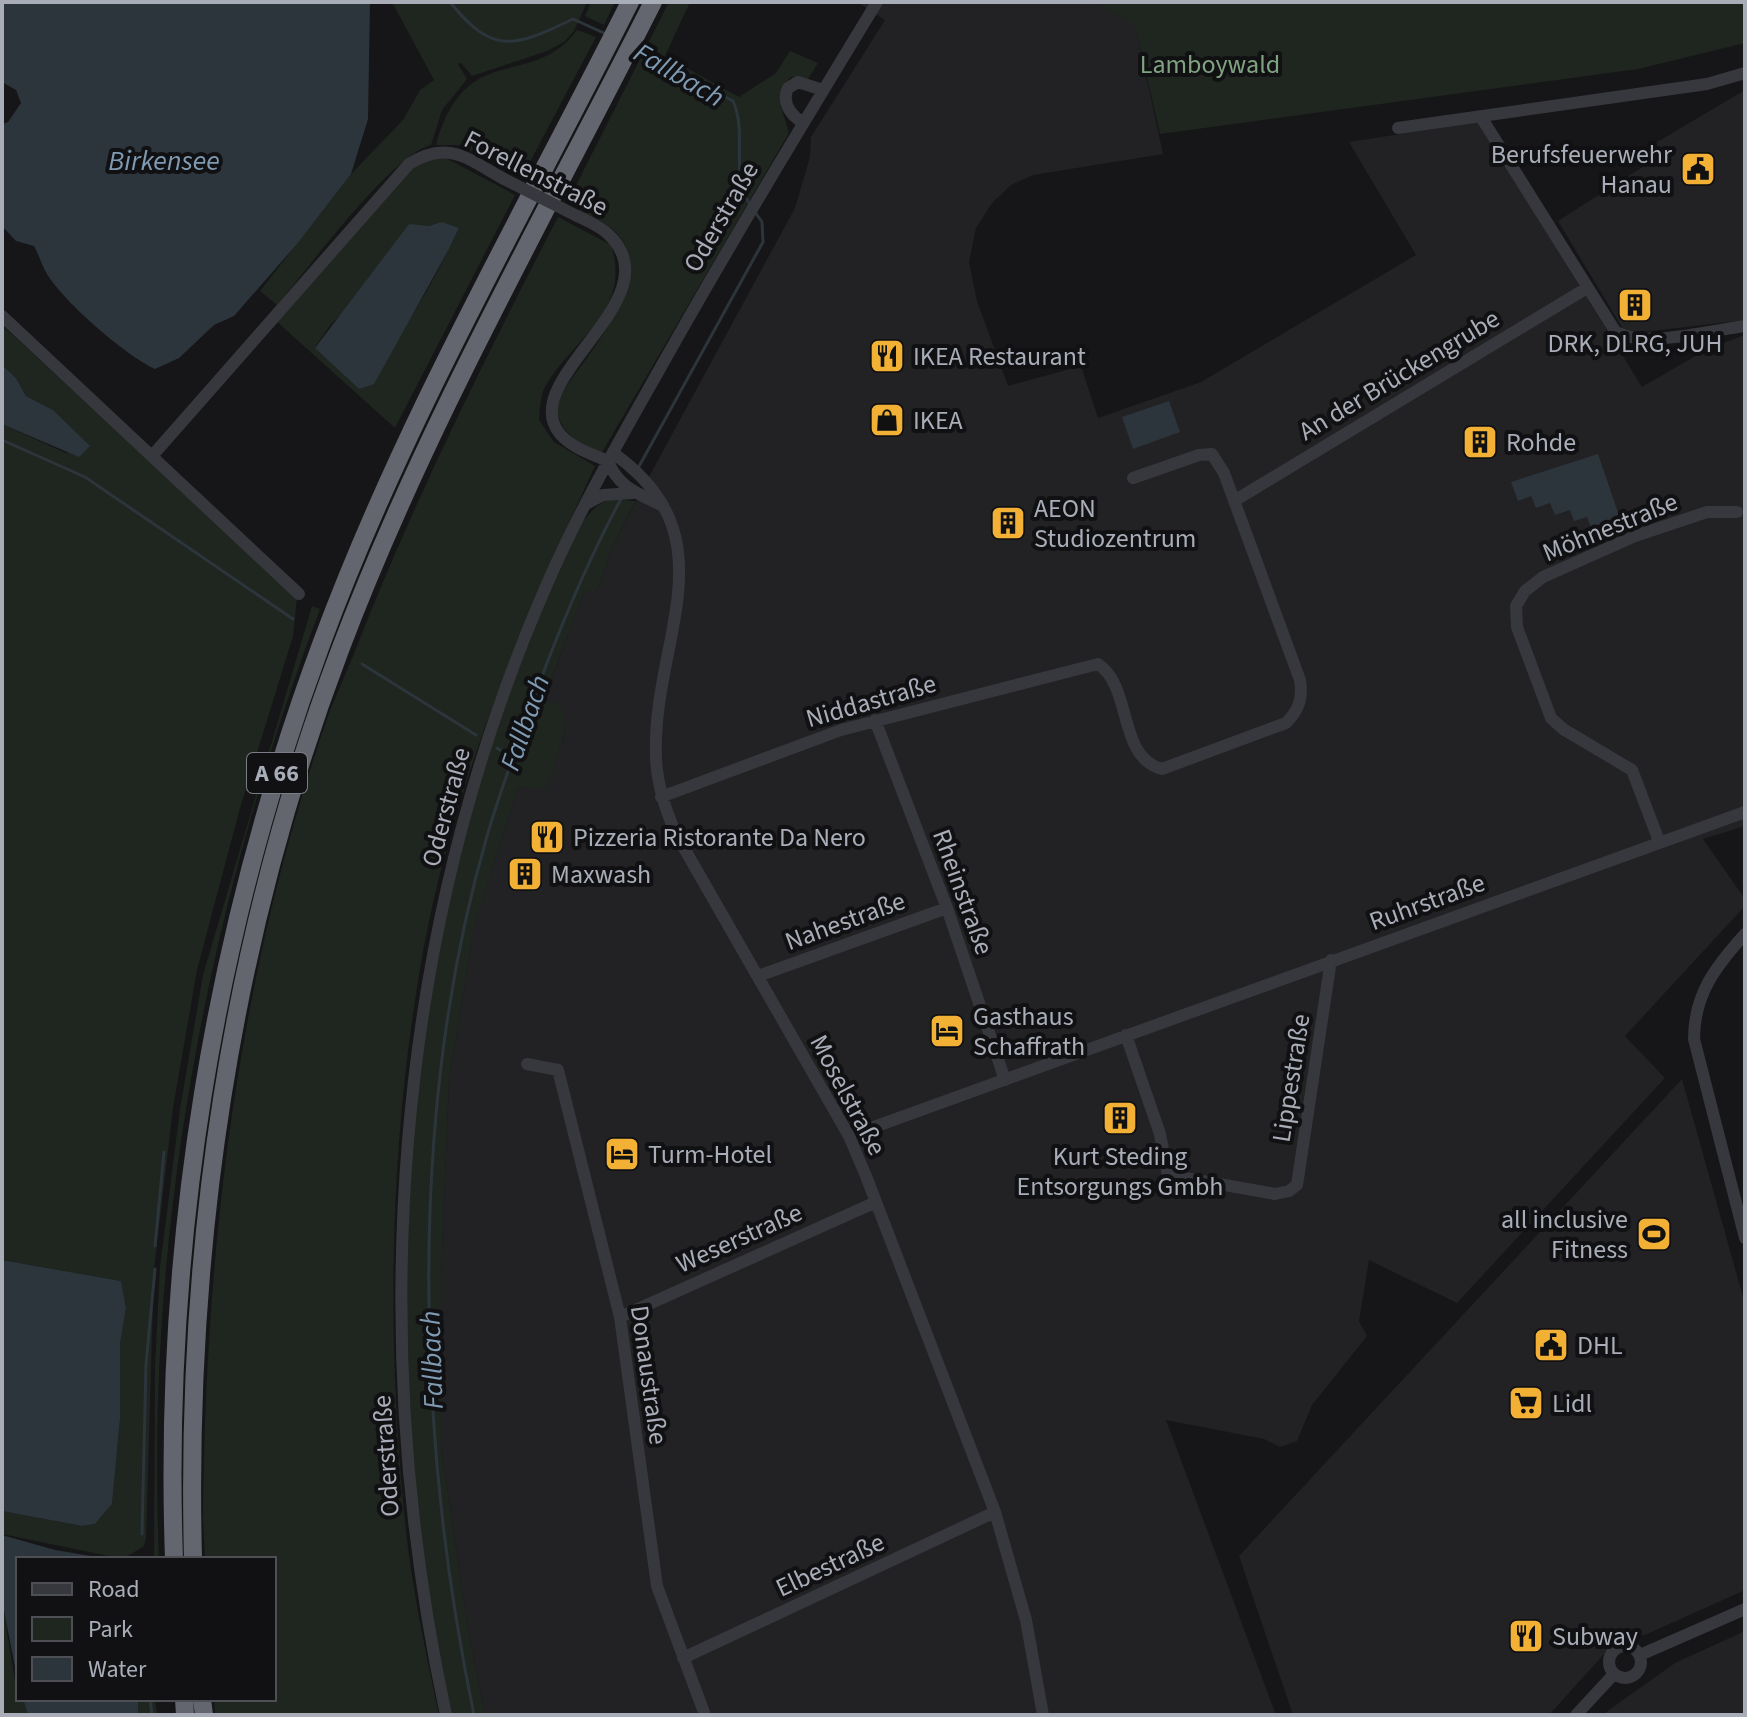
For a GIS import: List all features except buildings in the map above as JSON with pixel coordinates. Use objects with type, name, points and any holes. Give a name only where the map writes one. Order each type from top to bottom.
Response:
[{"type":"highway","name":"A 66","points":[[174,1557],[171,1482],[175,1332],[196,1133],[225,976],[276,777],[322,642],[379,505],[466,322],[630,2]]},
{"type":"highway","name":"A 66","points":[[193,1557],[191,1434],[195,1325],[210,1178],[241,995],[279,838],[339,651],[402,502],[489,318],[653,2]]},
{"type":"street","name":"Oderstraße","points":[[446,1715],[415,1542],[403,1398],[404,1210],[417,1050],[451,864],[489,732],[535,611],[585,505],[743,221],[877,2]]},
{"type":"street","points":[[1398,128],[1707,84],[1745,73]]},
{"type":"street","points":[[803,123],[792,116],[787,105],[788,88],[798,82],[823,90]]},
{"type":"street","points":[[1481,117],[1609,323],[1625,338],[1645,339],[1745,326]]},
{"type":"street","name":"Forellenstraße","points":[[152,456],[409,164],[432,152],[448,151],[577,216],[614,240],[623,258],[623,282],[609,316],[555,392],[551,416],[565,440],[610,457]]},
{"type":"street","name":"An der Brückengrube","points":[[1234,501],[1587,288]]},
{"type":"street","points":[[2,316],[299,594]]},
{"type":"street","points":[[1133,478],[1199,455],[1212,454],[1224,473],[1234,501]]},
{"type":"street","points":[[610,457],[614,477],[621,488],[663,506]]},
{"type":"street","name":"Moselstraße","points":[[610,457],[645,476],[677,535],[681,568],[659,711],[656,758],[661,797],[676,834],[849,1136],[995,1512],[1026,1620],[1043,1715]]},
{"type":"street","points":[[585,505],[621,488]]},
{"type":"street","name":"Niddastraße","points":[[661,797],[875,720],[1098,664],[1112,679],[1138,752],[1152,766],[1162,769],[1277,728],[1295,714],[1302,695],[1300,680],[1234,501]]},
{"type":"street","name":"Möhnestraße","points":[[1659,841],[1632,770],[1563,729],[1551,718],[1517,627],[1516,606],[1531,584],[1591,554],[1707,512],[1737,512]]},
{"type":"street","name":"Rheinstraße","points":[[875,720],[947,908],[1005,1080]]},
{"type":"street","name":"Ruhrstraße","points":[[849,1136],[1745,812]]},
{"type":"street","name":"Nahestraße","points":[[758,976],[947,908]]},
{"type":"street","points":[[1745,934],[1705,985],[1696,1013],[1694,1039],[1745,1238]]},
{"type":"street","name":"Lippestraße","points":[[1126,1035],[1160,1134],[1168,1175],[1282,1194],[1297,1185],[1331,960]]},
{"type":"street","name":"Donaustraße","points":[[527,1064],[558,1070],[620,1317],[657,1586],[705,1715]]},
{"type":"street","name":"Weserstraße","points":[[620,1317],[876,1202]]},
{"type":"street","name":"Elbestraße","points":[[683,1658],[995,1512]]},
{"type":"street","points":[[1640,1655],[1745,1609]]},
{"type":"street","points":[[1627,1646],[1640,1655],[1641,1663],[1636,1674],[1624,1679],[1614,1674],[1609,1658],[1617,1649],[1627,1646]]},
{"type":"street","points":[[1576,1715],[1614,1674]]},
{"type":"shaded area","points":[[857,2],[1094,2],[1135,24],[1163,154],[1033,175],[1011,185],[992,203],[976,228],[969,262],[977,301],[1008,386],[1081,366],[1098,418],[1201,382],[1416,255],[1349,142],[1478,122],[1642,387],[1709,348],[1745,335],[1745,826],[1703,839],[1745,899],[1745,906],[1625,1036],[1665,1078],[1457,1303],[1369,1260],[1359,1321],[1367,1336],[1312,1405],[1297,1441],[1280,1447],[1264,1439],[1166,1420],[1276,1715],[485,1715],[468,1630],[441,1446],[441,1278],[449,1080],[474,927],[518,787],[547,788],[566,729],[544,700],[584,591],[598,589],[610,552],[644,486],[795,208],[810,157],[811,137],[885,20]]},
{"type":"shaded area","points":[[1745,90],[1745,320],[1626,334],[1558,221],[1644,166],[1642,151]]},
{"type":"shaded area","points":[[1682,1079],[1745,1304],[1745,1590],[1645,1635],[1623,1633],[1549,1715],[1293,1715],[1239,1556]]},
{"type":"shaded area","points":[[1745,1631],[1745,1715],[1602,1715],[1675,1663]]},
{"type":"green space","points":[[392,2],[587,2],[574,31],[564,42],[547,51],[472,76],[461,63],[458,64],[467,79],[442,110],[431,145],[414,153],[394,169],[277,305],[260,291],[351,174],[403,120],[420,90],[434,80]]},
{"type":"green space","points":[[591,2],[615,2],[604,25],[585,16]]},
{"type":"green space","points":[[669,2],[690,2],[665,56],[739,97],[776,73],[790,51],[818,63],[808,79],[791,77],[785,84],[780,97],[789,133],[601,454],[570,435],[560,421],[556,402],[615,314],[626,289],[630,265],[624,244],[607,225],[579,211],[581,207],[568,201]]},
{"type":"green space","name":"Lamboywald","points":[[1094,2],[1745,2],[1745,43],[1638,69],[1160,134],[1135,25]]},
{"type":"green space","points":[[577,30],[596,37],[522,177],[462,145],[436,145],[449,112],[464,90],[500,70],[540,59],[559,48]]},
{"type":"green space","points":[[446,158],[515,195],[395,428],[275,320],[398,179],[422,159]],"holes":[[[442,223],[459,228],[414,312],[359,389],[315,347],[331,324],[429,226]]]},
{"type":"green space","points":[[558,217],[611,245],[616,268],[614,289],[607,307],[556,371],[544,389],[540,404],[539,420],[554,442],[595,466],[517,644],[472,765],[436,889],[412,1021],[394,1231],[395,1371],[398,1441],[410,1563],[439,1715],[215,1715],[214,1701],[276,1701],[276,1557],[205,1557],[203,1520],[205,1418],[219,1216],[248,1016],[295,819],[326,722],[403,536]]},
{"type":"green space","points":[[2,325],[297,598],[293,636],[240,808],[197,970],[173,1108],[154,1269],[146,1538],[144,1546],[126,1557],[2,1534],[2,1511],[82,1526],[95,1524],[112,1504],[120,1419],[120,1344],[126,1308],[121,1281],[2,1260],[2,424],[68,454],[53,410],[26,396],[16,378],[2,365]]},
{"type":"green space","points":[[610,499],[636,501],[610,552],[598,589],[584,592],[544,699],[562,707],[566,729],[547,789],[518,787],[474,928],[449,1080],[441,1278],[441,1446],[468,1630],[485,1715],[451,1715],[429,1598],[414,1479],[406,1358],[406,1237],[414,1115],[429,995],[452,877],[494,731],[572,539],[584,520]]},
{"type":"green space","points":[[312,606],[320,609],[280,723],[245,839],[215,957],[192,1076],[174,1196],[162,1317],[157,1438],[159,1557],[154,1557],[155,1366],[160,1267],[180,1109],[203,975]]},
{"type":"green space","points":[[2,1601],[16,1701],[24,1701],[28,1715],[2,1715]]},
{"type":"green space","points":[[138,1701],[155,1701],[157,1715],[138,1715]]},
{"type":"water","name":"Birkensee","points":[[2,2],[370,2],[368,119],[351,174],[297,244],[234,316],[214,325],[179,358],[155,369],[112,340],[81,313],[55,286],[34,246],[16,241],[2,226],[2,124],[8,122],[21,103],[16,90],[2,82]]},
{"type":"water","points":[[442,222],[459,228],[449,249],[374,384],[359,389],[315,348],[409,224],[429,226]]},
{"type":"water","points":[[2,365],[16,378],[26,396],[53,410],[90,446],[79,457],[2,424]]},
{"type":"water","points":[[1169,401],[1180,432],[1133,449],[1122,417]]},
{"type":"water","points":[[1598,454],[1624,530],[1607,537],[1604,526],[1592,530],[1587,517],[1574,521],[1570,510],[1555,515],[1550,503],[1536,508],[1531,496],[1518,501],[1511,482]]},
{"type":"water","points":[[2,1260],[121,1281],[126,1308],[120,1344],[120,1419],[112,1504],[95,1524],[82,1526],[2,1511]]},
{"type":"water","points":[[2,1535],[55,1550],[97,1557],[16,1557],[16,1672],[2,1601]]},
{"type":"water","points":[[24,1701],[138,1701],[138,1715],[28,1715]]},
{"type":"waterway","name":"Fallbach","points":[[450,2],[479,31],[506,41],[535,36],[573,19],[606,34]]},
{"type":"waterway","name":"Fallbach","points":[[638,50],[733,101],[739,127],[741,182],[751,206]]},
{"type":"waterway","name":"Fallbach","points":[[637,470],[763,242],[762,222],[755,212]]},
{"type":"waterway","points":[[2,440],[85,477],[293,619]]},
{"type":"waterway","name":"Fallbach","points":[[474,1715],[440,1498],[432,1387],[429,1274],[432,1162],[443,1051],[461,942],[496,808],[557,637],[622,497]]},
{"type":"waterway","points":[[362,664],[476,735]]},
{"type":"waterway","points":[[497,748],[511,757]]},
{"type":"waterway","points":[[155,1246],[164,1152]]},
{"type":"waterway","points":[[142,1534],[146,1364],[155,1269]]},
{"type":"waterway","points":[[150,1701],[152,1715]]},
{"type":"place","name":"Berufsfeuerwehr Hanau","points":[[1698,169]]},
{"type":"place","name":"DRK, DLRG, JUH","points":[[1635,305]]},
{"type":"place","name":"IKEA Restaurant","points":[[887,356]]},
{"type":"place","name":"IKEA","points":[[887,420]]},
{"type":"place","name":"Rohde","points":[[1480,442]]},
{"type":"place","name":"AEON Studiozentrum","points":[[1008,523]]},
{"type":"place","name":"Pizzeria Ristorante Da Nero","points":[[547,837]]},
{"type":"place","name":"Maxwash","points":[[525,874]]},
{"type":"place","name":"Gasthaus Schaffrath","points":[[947,1031]]},
{"type":"place","name":"Kurt Steding Entsorgungs Gmbh","points":[[1120,1118]]},
{"type":"place","name":"Turm-Hotel","points":[[622,1154]]},
{"type":"place","name":"all inclusive Fitness","points":[[1654,1234]]},
{"type":"place","name":"DHL","points":[[1551,1345]]},
{"type":"place","name":"Lidl","points":[[1526,1403]]},
{"type":"place","name":"Subway","points":[[1526,1636]]}]
